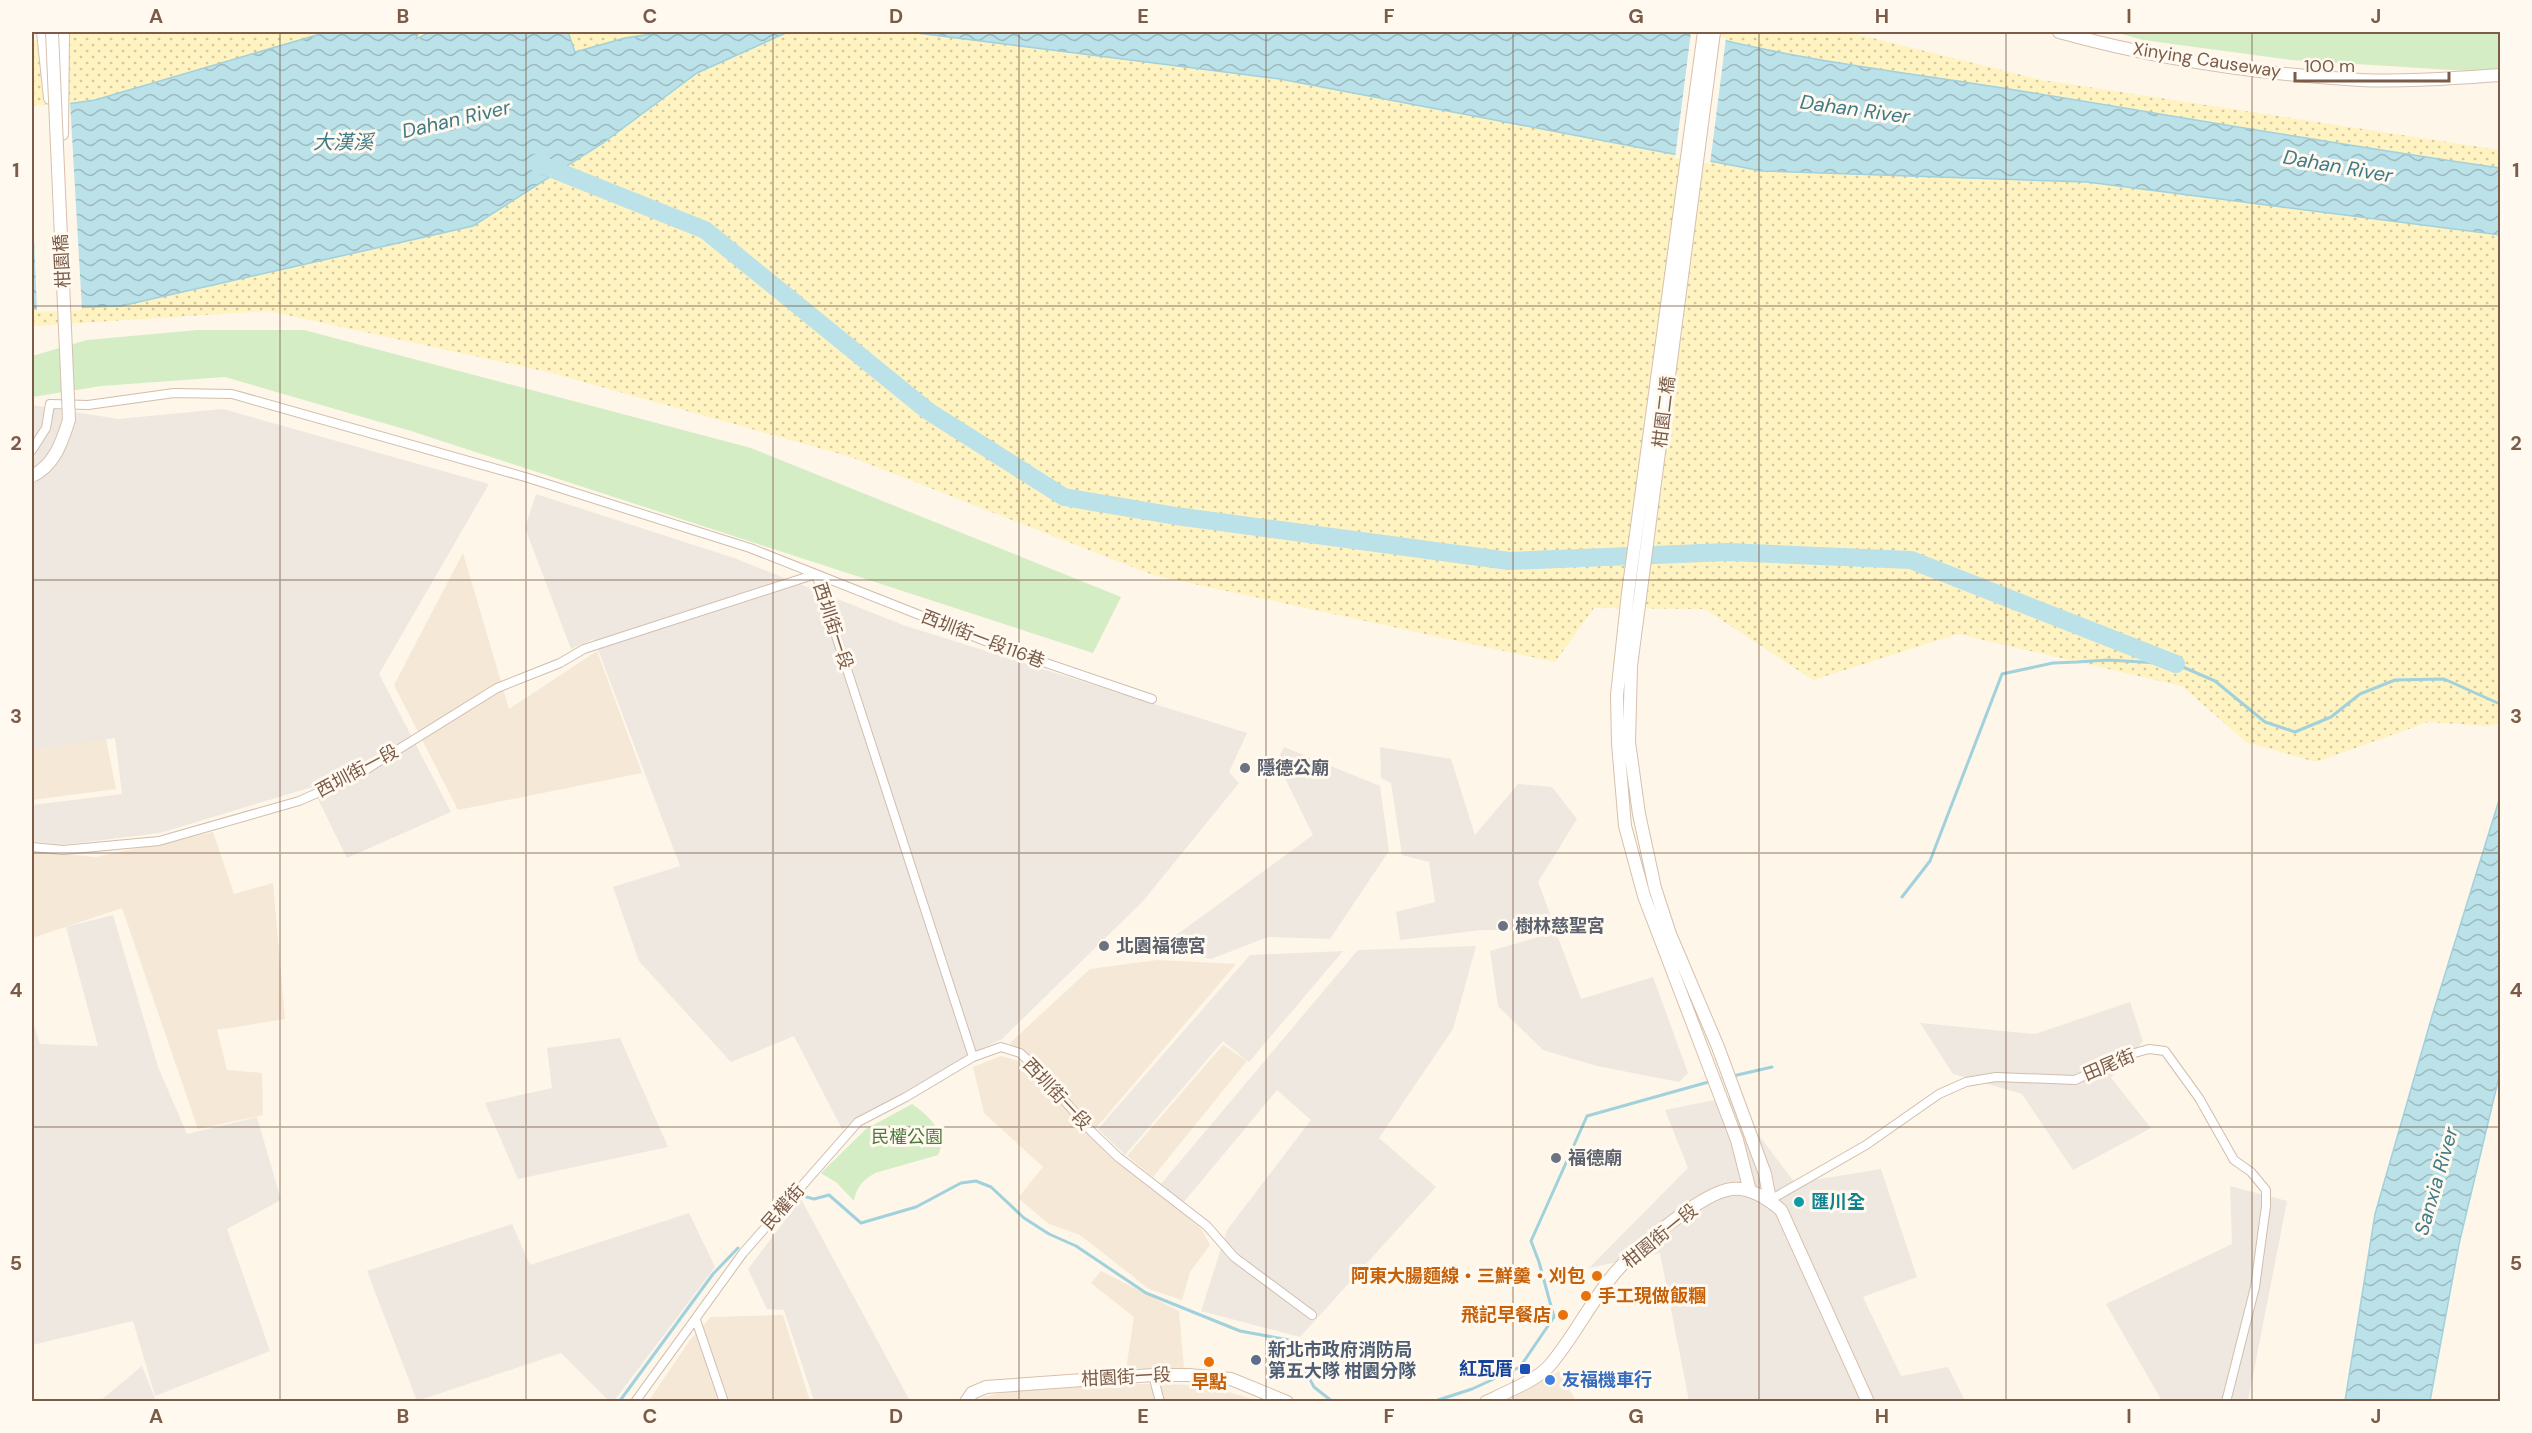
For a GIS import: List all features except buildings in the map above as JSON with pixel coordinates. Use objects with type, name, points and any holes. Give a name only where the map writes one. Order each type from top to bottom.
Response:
[{"type":"street","points":[[43,32],[60,231]]},
{"type":"street","name":"柑園橋","points":[[32,476],[44,470],[62,443],[69,420],[52,32]]},
{"type":"street","points":[[60,231],[63,32]]},
{"type":"street","name":"柑園二橋","points":[[1704,32],[1617,695],[1621,792],[1626,826],[1644,896],[1737,1140],[1750,1191]]},
{"type":"street","name":"柑園二橋","points":[[1714,32],[1631,666],[1629,742],[1649,862],[1662,912],[1718,1047],[1765,1174],[1770,1200]]},
{"type":"street","name":"Xinying Causeway","points":[[2059,32],[2160,56],[2258,70],[2361,80],[2500,75]]},
{"type":"street","name":"西圳街一段116巷","points":[[32,450],[46,428],[51,405],[88,405],[174,393],[232,394],[537,481],[750,548],[1008,650],[1152,699]]},
{"type":"street","name":"西圳街一段","points":[[32,847],[63,850],[159,841],[299,801],[354,777],[497,687],[560,663],[584,650],[816,573],[973,1057],[1001,1047],[1020,1053],[1035,1066],[1092,1132],[1118,1157],[1207,1226],[1234,1257],[1312,1315]]},
{"type":"street","name":"田尾街","points":[[1770,1200],[1866,1145],[1939,1094],[1966,1082],[1996,1077],[2075,1080],[2131,1054],[2149,1049],[2165,1051],[2199,1098],[2234,1160],[2251,1172],[2266,1190],[2266,1206],[2255,1287],[2226,1401]]},
{"type":"street","name":"民權街","points":[[635,1401],[743,1253],[858,1122],[906,1097],[973,1057]]},
{"type":"street","name":"柑園街一段","points":[[1486,1401],[1523,1383],[1549,1366],[1614,1273],[1664,1228],[1713,1194],[1732,1189],[1750,1191],[1770,1200],[1781,1210],[1868,1401]]},
{"type":"street","points":[[696,1320],[724,1401]]},
{"type":"street","name":"柑園街一段","points":[[966,1401],[972,1393],[986,1387],[1189,1374],[1231,1379],[1287,1401]]},
{"type":"street","points":[[1153,1375],[1160,1401]]},
{"type":"shaded area","points":[[32,405],[118,419],[223,409],[489,484],[379,674],[451,812],[347,858],[312,787],[160,833],[61,845],[32,841],[32,805],[122,794],[115,738],[32,749]]},
{"type":"shaded area","points":[[536,494],[734,558],[903,625],[1247,733],[1229,772],[1239,783],[1143,901],[1002,1039],[964,1057],[842,1129],[794,1036],[731,1062],[639,961],[613,887],[680,866],[594,639],[571,649],[525,528]]},
{"type":"shaded area","points":[[463,553],[509,709],[597,651],[642,773],[458,810],[394,685]]},
{"type":"shaded area","points":[[99,704],[116,789],[32,800],[32,714]]},
{"type":"shaded area","points":[[1284,747],[1380,786],[1389,851],[1330,939],[1268,937],[1211,959],[1178,951],[1171,939],[1313,835],[1277,762]]},
{"type":"shaded area","points":[[1380,747],[1451,759],[1475,835],[1518,784],[1552,787],[1577,819],[1538,882],[1556,930],[1481,930],[1400,940],[1396,912],[1435,902],[1429,862],[1402,855],[1391,783],[1381,778]]},
{"type":"shaded area","points":[[213,832],[234,894],[273,883],[285,1019],[217,1030],[227,1070],[262,1073],[263,1115],[198,1129],[122,908],[32,938],[32,851],[96,857]]},
{"type":"shaded area","points":[[113,915],[158,1067],[187,1134],[257,1117],[281,1200],[227,1229],[270,1351],[155,1396],[133,1321],[32,1345],[32,1019],[40,1044],[98,1046],[66,927]]},
{"type":"shaded area","points":[[1556,932],[1581,999],[1653,977],[1688,1073],[1679,1082],[1597,1066],[1543,1050],[1498,1006],[1490,951]]},
{"type":"shaded area","points":[[1476,946],[1453,1029],[1379,1138],[1436,1187],[1300,1337],[1201,1311],[1227,1230],[1311,1120],[1277,1090],[1183,1203],[1161,1184],[1358,950]]},
{"type":"shaded area","points":[[1343,951],[1249,1062],[1223,1041],[1125,1155],[1098,1129],[1250,955]]},
{"type":"shaded area","points":[[1157,960],[1236,964],[1096,1128],[1010,1043],[1090,969]]},
{"type":"shaded area","points":[[2130,1002],[2143,1041],[2111,1078],[2151,1128],[2073,1170],[2022,1094],[1953,1074],[1920,1023],[2035,1034]]},
{"type":"shaded area","points":[[620,1038],[668,1147],[518,1179],[485,1103],[552,1088],[547,1048]]},
{"type":"shaded area","points":[[1223,1045],[1247,1061],[1153,1177],[1127,1156]]},
{"type":"shaded area","points":[[1001,1056],[1019,1061],[1044,1088],[1202,1230],[1210,1245],[1190,1272],[1182,1300],[1149,1289],[1080,1235],[1049,1224],[1018,1198],[1043,1167],[984,1113],[973,1067]]},
{"type":"shaded area","points":[[1730,1097],[1795,1183],[1881,1169],[1917,1277],[1863,1297],[1901,1376],[1948,1367],[1965,1401],[1689,1401],[1660,1253],[1589,1268],[1688,1168],[1665,1110]]},
{"type":"shaded area","points":[[2230,1186],[2287,1201],[2248,1401],[2162,1401],[2106,1304],[2232,1244]]},
{"type":"shaded area","points":[[801,1199],[910,1401],[814,1401],[784,1310],[767,1309],[748,1269]]},
{"type":"shaded area","points":[[689,1213],[715,1267],[614,1401],[609,1401],[561,1353],[417,1401],[367,1271],[512,1224],[530,1265]]},
{"type":"shaded area","points":[[1101,1271],[1179,1311],[1184,1368],[1126,1369],[1134,1317],[1091,1283]]},
{"type":"shaded area","points":[[783,1315],[810,1401],[648,1402],[690,1340],[711,1317]]},
{"type":"shaded area","points":[[142,1366],[156,1401],[100,1401]]},
{"type":"shaded area","points":[[1559,1371],[1576,1401],[1507,1401]]},
{"type":"shaded area","points":[[1139,1384],[1205,1385],[1259,1401],[980,1402],[983,1397],[1014,1390]]},
{"type":"sand","points":[[60,32],[1848,32],[2042,80],[2500,150],[2500,723],[2490,726],[2428,722],[2316,762],[2246,742],[2182,686],[1958,634],[1813,680],[1705,609],[1594,608],[1555,662],[1153,575],[851,457],[552,373],[269,311],[32,326],[32,41]]},
{"type":"green space","points":[[2115,32],[2500,32],[2500,73],[2292,60],[2143,40]]},
{"type":"green space","points":[[197,330],[304,330],[751,448],[1121,597],[1093,653],[411,431],[225,377],[101,386],[32,397],[32,356],[87,340]]},
{"type":"green space","name":"民權公園","points":[[912,1104],[930,1119],[939,1133],[941,1147],[938,1155],[875,1173],[861,1184],[854,1201],[837,1183],[821,1173],[866,1129]]},
{"type":"water","name":"大漢溪","points":[[327,32],[419,32],[416,39],[430,32],[568,32],[575,52],[625,38],[664,32],[788,32],[697,73],[603,143],[473,226],[121,306],[32,309],[32,109],[95,100]]},
{"type":"water","name":"Dahan River","points":[[909,32],[1691,32],[1773,51],[1855,66],[2500,168],[2500,235],[2087,182],[1762,171],[1280,79]]},
{"type":"water","name":"Sanxia River","points":[[2500,797],[2500,1073],[2459,1244],[2430,1401],[2345,1401],[2375,1214],[2432,1016]]},
{"type":"pier","points":[[1691,32],[1703,32],[1726,38],[1710,164],[1675,158]]},
{"type":"pier","points":[[70,101],[82,310],[37,312],[32,186],[32,106]]},
{"type":"waterway","points":[[537,163],[705,230],[928,411],[1064,497],[1176,516],[1509,561],[1727,552],[1911,560],[2176,664]]},
{"type":"waterway","points":[[1902,897],[1930,861],[2002,674],[2053,663],[2108,660],[2176,664],[2215,681],[2265,722],[2295,732],[2331,717],[2360,694],[2395,680],[2444,679],[2500,704]]},
{"type":"waterway","points":[[1733,1076],[1772,1067]]},
{"type":"waterway","points":[[1432,1402],[1472,1389],[1520,1367],[1554,1317],[1531,1241],[1587,1116],[1712,1081]]},
{"type":"waterway","points":[[803,1196],[814,1199],[829,1195],[861,1223],[916,1207],[961,1183],[976,1181],[991,1187],[1024,1218],[1049,1234],[1076,1246],[1146,1293],[1240,1331],[1289,1340],[1314,1387],[1333,1402]]},
{"type":"waterway","points":[[619,1402],[713,1274],[738,1248]]},
{"type":"place","name":"隱德公廟","points":[[1245,768]]},
{"type":"place","name":"樹林慈聖宮","points":[[1503,926]]},
{"type":"place","name":"北園福德宮","points":[[1104,946]]},
{"type":"place","name":"福德廟","points":[[1556,1158]]},
{"type":"place","name":"匯川全","points":[[1799,1202]]},
{"type":"place","name":"阿東大腸麵線‧三鮮羹‧刈包","points":[[1597,1276]]},
{"type":"place","name":"手工現做飯糰","points":[[1586,1296]]},
{"type":"place","name":"飛記早餐店","points":[[1563,1315]]},
{"type":"place","name":"新北市政府消防局 第五大隊 柑園分隊","points":[[1256,1360]]},
{"type":"place","name":"早點","points":[[1209,1362]]},
{"type":"place","name":"紅瓦厝","points":[[1525,1369]]},
{"type":"place","name":"友福機車行","points":[[1550,1380]]}]
